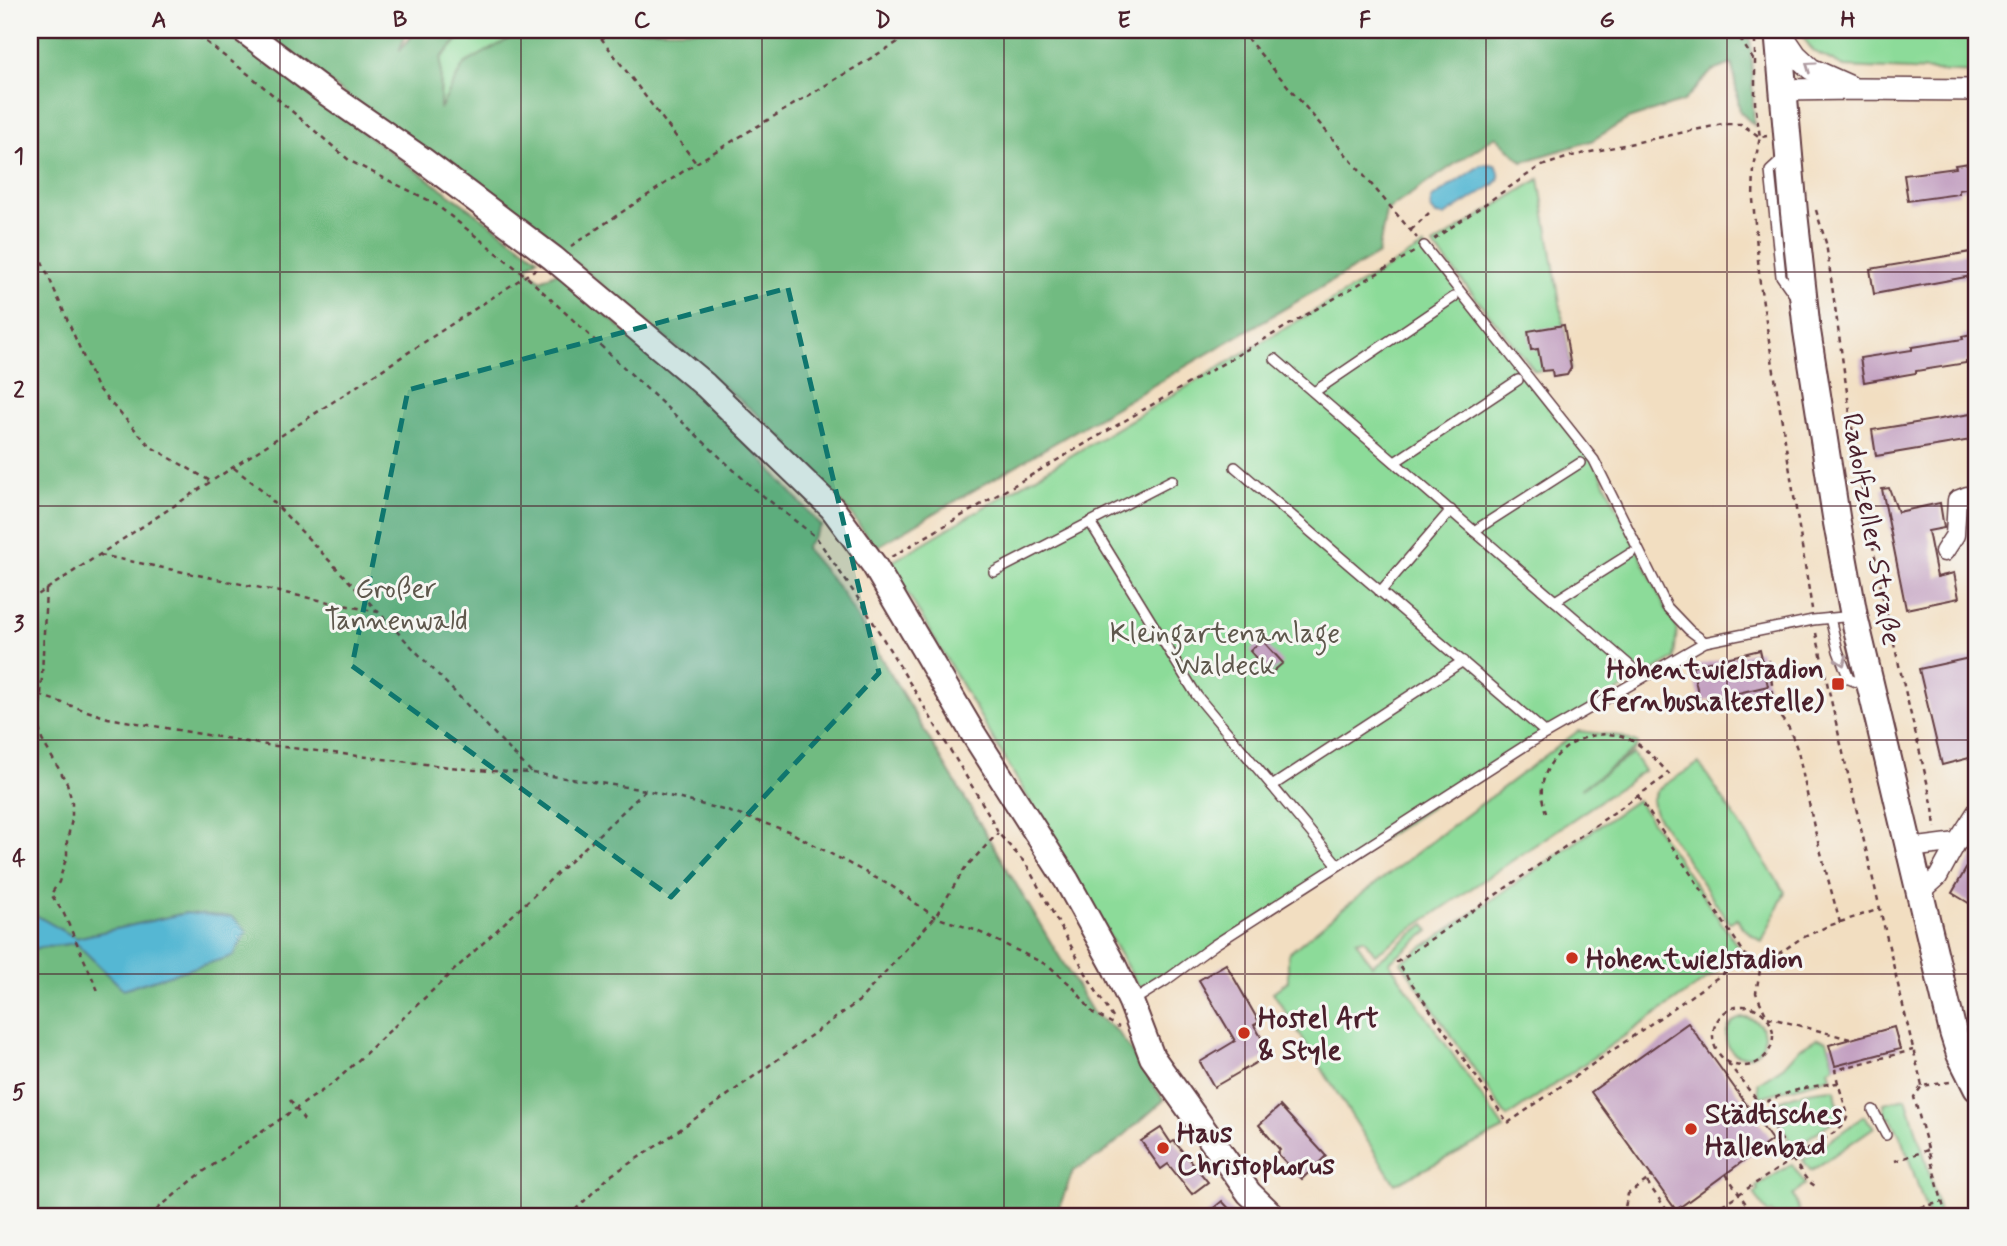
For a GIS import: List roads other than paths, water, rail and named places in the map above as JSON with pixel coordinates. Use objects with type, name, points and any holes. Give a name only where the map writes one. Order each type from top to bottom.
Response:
[{"type":"main road","points":[[243,30],[553,258],[705,385],[832,508],[874,565],[974,735],[1067,881],[1113,964],[1152,1057],[1249,1193],[1273,1216]]},
{"type":"main road","name":"Radolfzeller Straße","points":[[1779,30],[1805,309],[1827,461],[1842,617],[1872,689],[1953,1032],[1960,1054],[1977,1088]]},
{"type":"main road","points":[[1953,1032],[1977,1054]]},
{"type":"street","points":[[1779,30],[1796,55],[1811,69],[1854,89]]},
{"type":"street","points":[[1784,90],[1977,90]]},
{"type":"street","points":[[1944,552],[1955,535],[1957,500],[1967,496],[1977,498]]},
{"type":"street","points":[[1920,893],[1938,877],[1956,842],[1977,811]]},
{"type":"street","points":[[1910,848],[1956,842]]},
{"type":"lane","points":[[1424,246],[1594,460],[1667,607],[1705,642]]},
{"type":"lane","points":[[1314,392],[1454,297]]},
{"type":"lane","points":[[1275,359],[1643,677]]},
{"type":"lane","points":[[1395,462],[1518,380]]},
{"type":"lane","points":[[1474,531],[1580,463]]},
{"type":"lane","points":[[1235,467],[1546,733]]},
{"type":"lane","points":[[994,572],[1172,480]]},
{"type":"lane","points":[[1380,592],[1451,510]]},
{"type":"lane","points":[[1090,522],[1197,696],[1338,865]]},
{"type":"lane","points":[[1555,601],[1631,553]]},
{"type":"lane","points":[[1131,1002],[1166,981],[1214,945],[1546,733],[1705,642],[1813,620],[1842,617]]},
{"type":"lane","points":[[1272,786],[1463,661]]},
{"type":"lane","points":[[1873,1110],[1886,1135]]},
{"type":"water","points":[[1481,165],[1496,165],[1498,170],[1499,177],[1495,184],[1444,216],[1436,215],[1431,209],[1431,199]]},
{"type":"water","points":[[30,912],[76,938],[186,913],[232,917],[247,931],[233,956],[123,989],[76,943],[30,949]]},
{"type":"place","name":"Hohentwielstadion (Fernbushaltestelle)","points":[[1838,684]]},
{"type":"place","name":"Hohentwielstadion","points":[[1572,958]]},
{"type":"place","name":"Hostel Art & Style","points":[[1244,1033]]},
{"type":"place","name":"Städtisches Hallenbad","points":[[1691,1129]]},
{"type":"place","name":"Haus Christophorus","points":[[1163,1148]]},
{"type":"park label","name":"Großer Tannenwald","points":[[396,603]]},
{"type":"park label","name":"Kleingartenanlage Waldeck","points":[[1225,648]]}]
